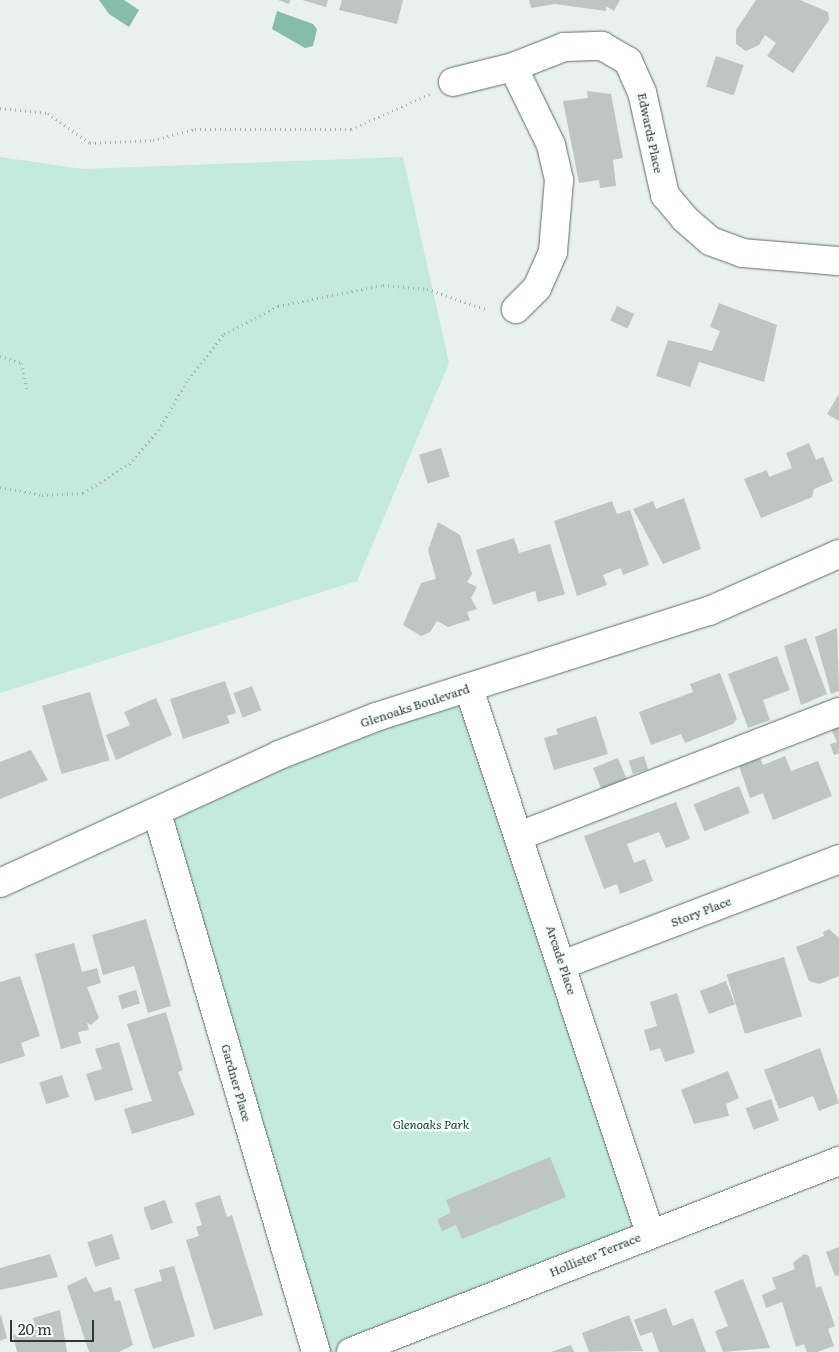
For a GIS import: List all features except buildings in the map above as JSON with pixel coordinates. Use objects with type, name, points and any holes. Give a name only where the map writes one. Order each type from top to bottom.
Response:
[{"type":"street","name":"Edwards Place","points":[[453,82],[513,67],[564,47],[602,46],[628,61],[642,92],[665,195],[685,219],[710,241],[743,253],[839,262]]},
{"type":"street","points":[[513,67],[550,145],[559,180],[553,252],[537,288],[516,309]]},
{"type":"street","name":"Glenoaks Boulevard","points":[[0,883],[288,752],[376,717],[469,689],[709,611],[839,554]]},
{"type":"street","name":"Arcade Place","points":[[469,689],[650,1233]]},
{"type":"street","points":[[518,836],[839,712]]},
{"type":"street","name":"Gardner Place","points":[[157,813],[316,1352]]},
{"type":"street","name":"Story Place","points":[[562,965],[839,860]]},
{"type":"street","name":"Hollister Terrace","points":[[351,1352],[650,1233],[839,1161]]},
{"type":"path","points":[[0,108],[48,113],[90,143],[153,140],[195,129],[351,129],[453,82]]},
{"type":"path","points":[[0,487],[42,495],[83,493],[129,464],[159,430],[188,378],[224,334],[278,306],[383,285],[427,289],[487,310],[516,309]]},
{"type":"path","points":[[0,356],[21,364],[27,390]]},
{"type":"green space","points":[[0,157],[83,169],[403,157],[449,363],[357,581],[0,693]]},
{"type":"green space","name":"Glenoaks Park","points":[[469,689],[650,1233],[351,1352],[316,1352],[157,813]]},
{"type":"shaded area","points":[[99,0],[124,0],[139,10],[129,27],[109,14]]},
{"type":"shaded area","points":[[277,11],[313,24],[317,29],[313,46],[305,48],[272,29]]}]
